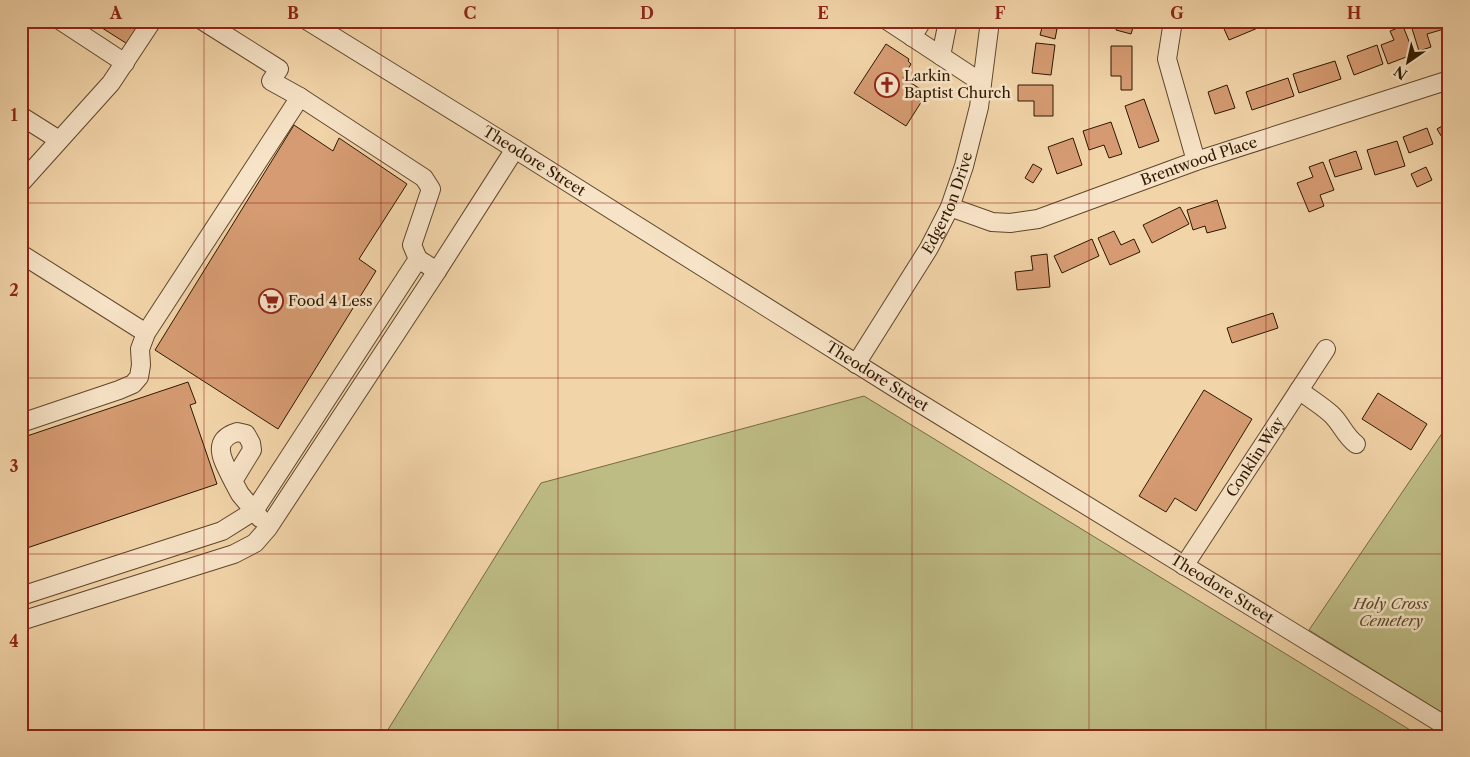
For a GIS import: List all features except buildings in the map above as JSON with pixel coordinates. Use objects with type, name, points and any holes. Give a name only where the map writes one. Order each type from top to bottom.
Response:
[{"type":"street","points":[[61,21],[125,63]]},
{"type":"street","points":[[25,173],[59,140],[111,83],[152,21]]},
{"type":"street","points":[[203,21],[279,69],[272,81],[300,97],[424,178],[431,189],[412,245],[418,259],[437,270]]},
{"type":"street","name":"Theodore Street","points":[[308,21],[515,148],[856,364],[1449,728]]},
{"type":"street","points":[[888,21],[982,84]]},
{"type":"street","points":[[912,37],[922,21]]},
{"type":"street","points":[[941,56],[948,21]]},
{"type":"street","name":"Edgerton Drive","points":[[856,364],[929,248],[950,207],[964,166],[979,107],[990,21]]},
{"type":"street","points":[[1173,21],[1167,60],[1196,161]]},
{"type":"street","name":"Brentwood Place","points":[[950,207],[992,222],[1010,223],[1038,219],[1196,161],[1449,80]]},
{"type":"street","points":[[21,422],[133,384],[139,377],[141,365],[140,349],[146,333],[300,97]]},
{"type":"street","points":[[21,116],[59,140]]},
{"type":"street","points":[[21,621],[234,554],[255,543],[268,528],[515,148]]},
{"type":"street","points":[[21,254],[146,333]]},
{"type":"street","points":[[21,596],[222,531],[254,511],[418,259]]},
{"type":"street","name":"Conklin Way","points":[[1184,566],[1326,349]]},
{"type":"street","points":[[1299,390],[1331,414],[1343,428],[1348,439],[1356,444]]},
{"type":"street","points":[[232,481],[240,494],[268,528]]},
{"type":"green space","points":[[864,396],[1420,736],[384,736],[541,483]]},
{"type":"green space","name":"Holy Cross Cemetery","points":[[1449,423],[1449,717],[1309,630]]},
{"type":"place","name":"Larkin Baptist Church","points":[[887,85]]},
{"type":"place","name":"Food 4 Less","points":[[271,301]]}]
